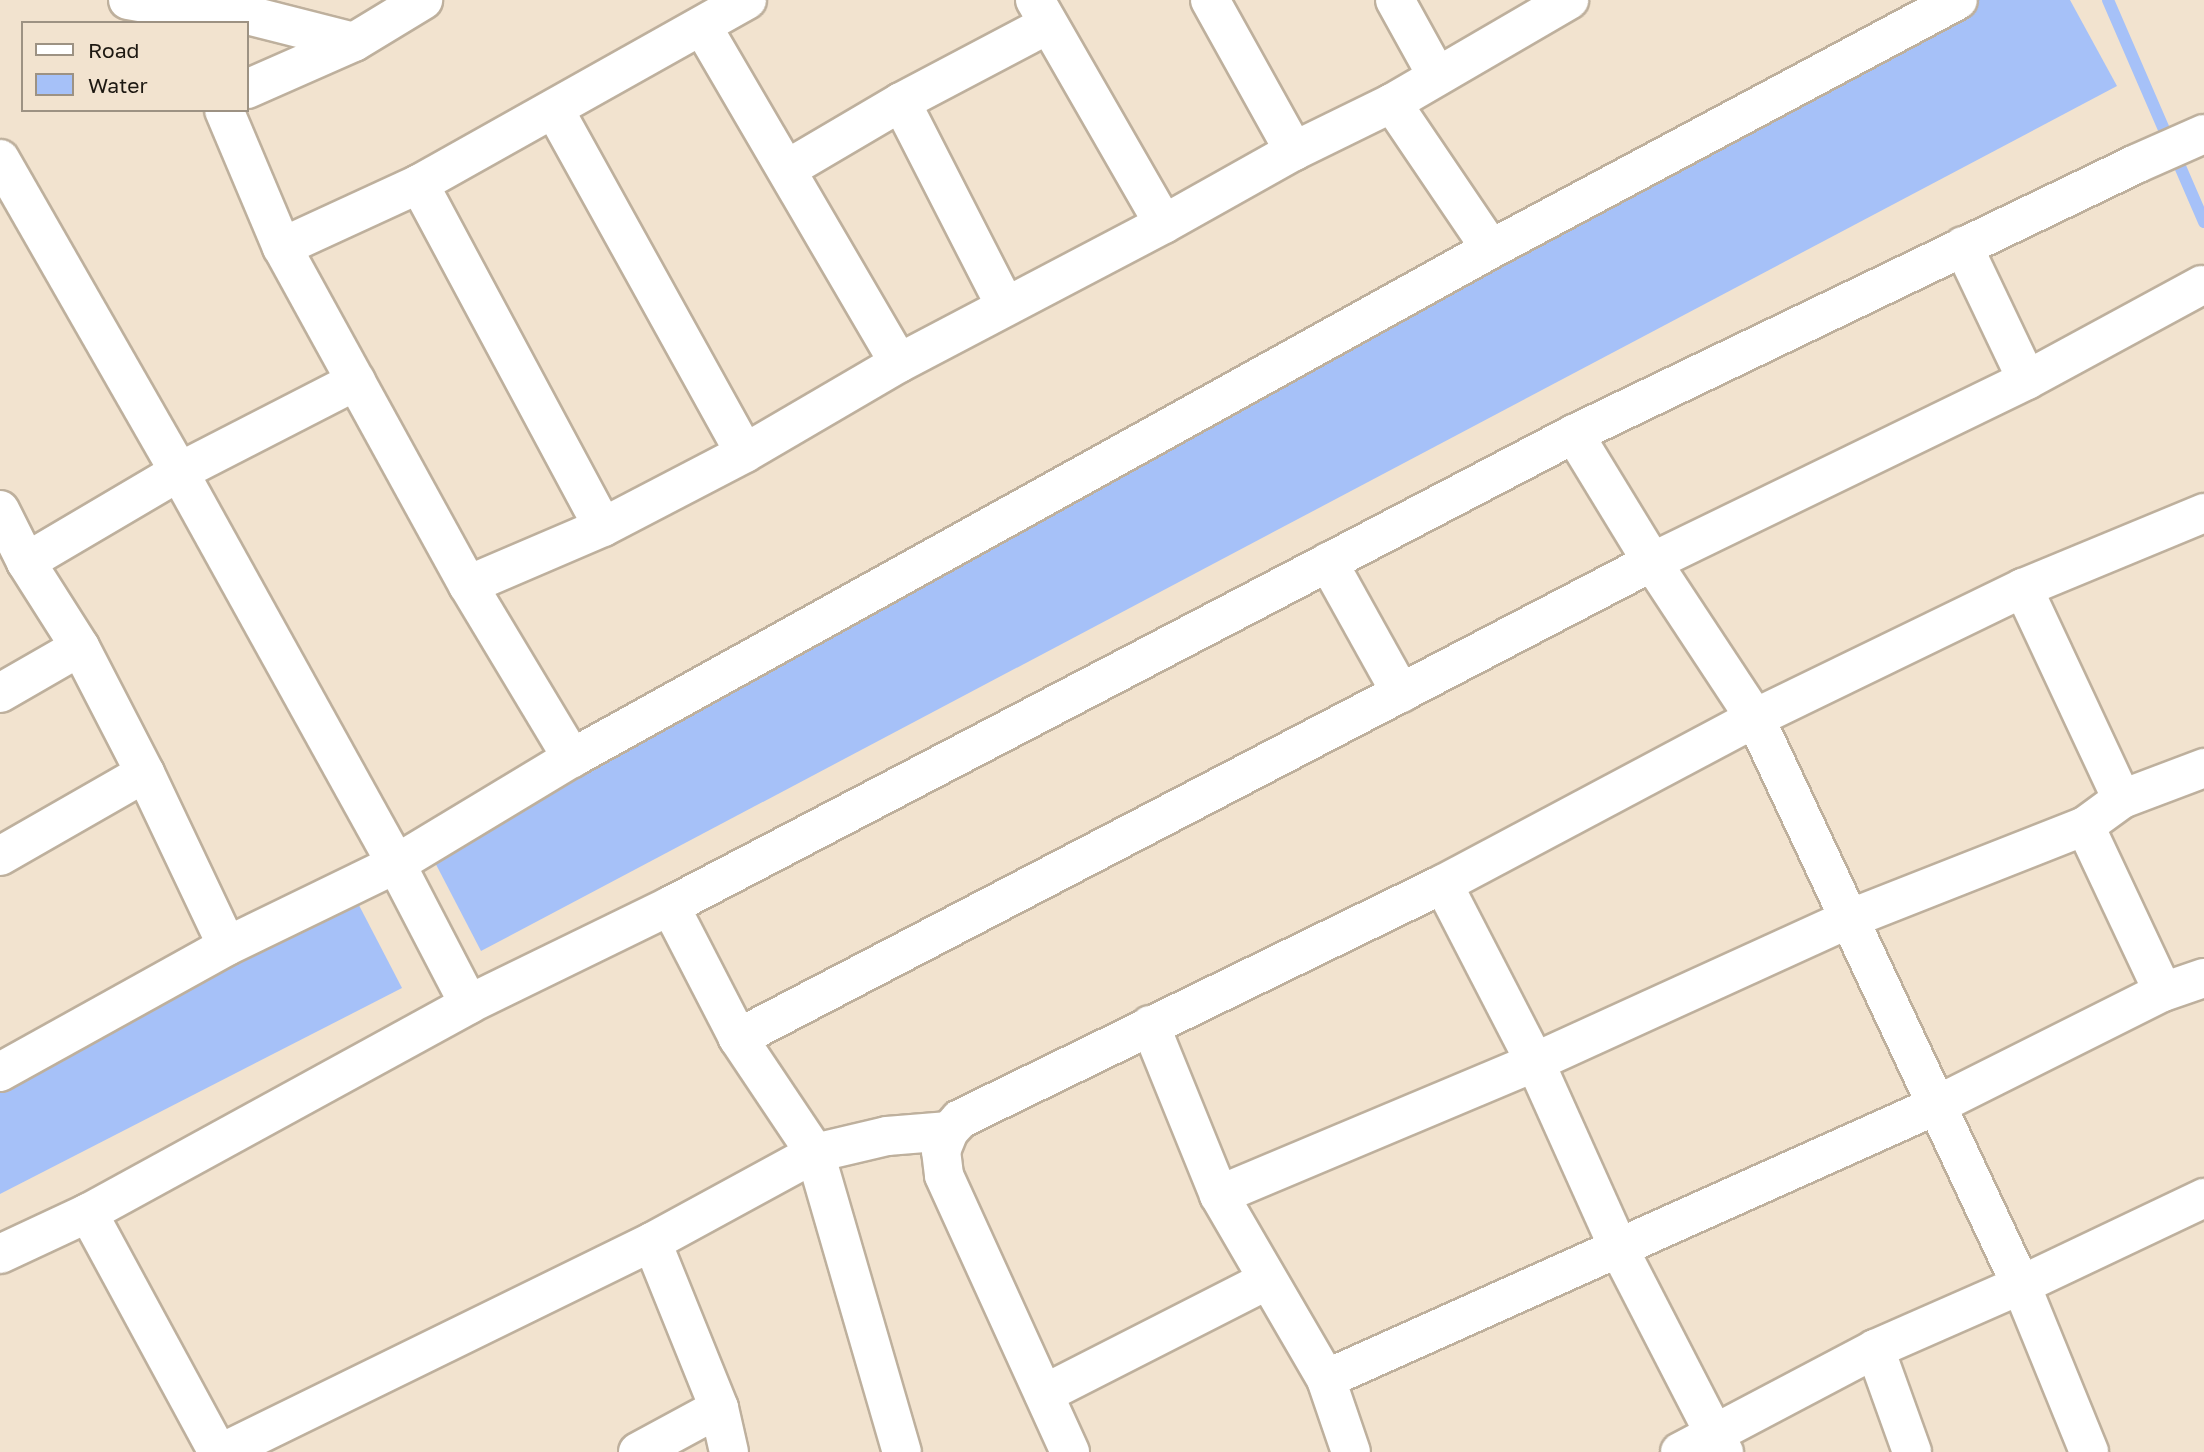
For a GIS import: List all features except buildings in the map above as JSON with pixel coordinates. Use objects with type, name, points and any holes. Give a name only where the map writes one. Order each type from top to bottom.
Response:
[{"type":"street","points":[[248,88],[369,24],[423,0]]},
{"type":"street","points":[[1210,0],[1294,151]]},
{"type":"street","points":[[1395,0],[1437,76]]},
{"type":"street","points":[[468,585],[603,527],[745,453],[1005,305],[1164,225],[1294,151],[1392,103],[1569,0]]},
{"type":"street","points":[[0,1072],[227,946],[396,864],[572,758],[1490,249],[1958,0]]},
{"type":"street","points":[[154,10],[213,3],[369,24]]},
{"type":"street","points":[[282,247],[419,184],[554,109],[722,10],[787,169],[899,363]]},
{"type":"street","points":[[787,169],[901,102],[1041,13],[1164,225]]},
{"type":"street","points":[[901,102],[1005,305]]},
{"type":"street","points":[[1392,103],[1490,249]]},
{"type":"street","points":[[554,109],[745,453]]},
{"type":"street","points":[[225,112],[282,247],[468,585],[572,758]]},
{"type":"street","points":[[0,1254],[88,1213],[469,1004],[670,906],[1574,434],[1963,246],[2204,134]]},
{"type":"street","points":[[0,159],[179,472],[396,864],[469,1004]]},
{"type":"street","points":[[419,184],[603,527]]},
{"type":"street","points":[[1963,246],[2027,380]]},
{"type":"street","points":[[738,1038],[1652,562],[2027,380],[2202,285]]},
{"type":"street","points":[[26,562],[179,472],[356,381]]},
{"type":"street","points":[[1574,434],[1652,562],[1755,718],[2021,1285],[2089,1452]]},
{"type":"street","points":[[0,510],[26,562],[80,647],[145,774],[227,946]]},
{"type":"street","points":[[1070,1452],[944,1175],[941,1151],[948,1131],[960,1119],[1443,884],[1755,718],[2023,588],[2204,513]]},
{"type":"street","points":[[1328,562],[1401,693]]},
{"type":"street","points":[[2023,588],[2122,799]]},
{"type":"street","points":[[0,693],[80,647]]},
{"type":"street","points":[[0,856],[145,774]]},
{"type":"street","points":[[1219,1195],[1535,1062],[1849,919],[2085,826],[2122,799],[2202,774]]},
{"type":"street","points":[[2085,826],[2163,992]]},
{"type":"street","points":[[1443,884],[1535,1062],[1619,1249],[1720,1444]]},
{"type":"street","points":[[670,906],[738,1038],[815,1153],[902,1452]]},
{"type":"street","points":[[1326,1379],[1935,1106],[2163,992],[2204,978]]},
{"type":"street","points":[[1150,1026],[1219,1195],[1326,1379],[1351,1452]]},
{"type":"street","points":[[88,1213],[221,1452],[652,1242],[815,1153],[887,1136],[948,1131]]},
{"type":"street","points":[[1680,1452],[1720,1444],[1875,1349],[2021,1285],[2204,1198]]},
{"type":"street","points":[[652,1242],[719,1408],[729,1452]]},
{"type":"street","points":[[1044,1394],[1269,1280]]},
{"type":"street","points":[[1875,1349],[1912,1452]]},
{"type":"street","points":[[638,1452],[719,1408]]},
{"type":"water","points":[[1972,0],[2070,0],[2117,86],[481,951],[429,851]]},
{"type":"water","points":[[350,888],[402,988],[0,1194],[0,1078]]},
{"type":"waterway","points":[[2108,0],[2204,222]]}]
